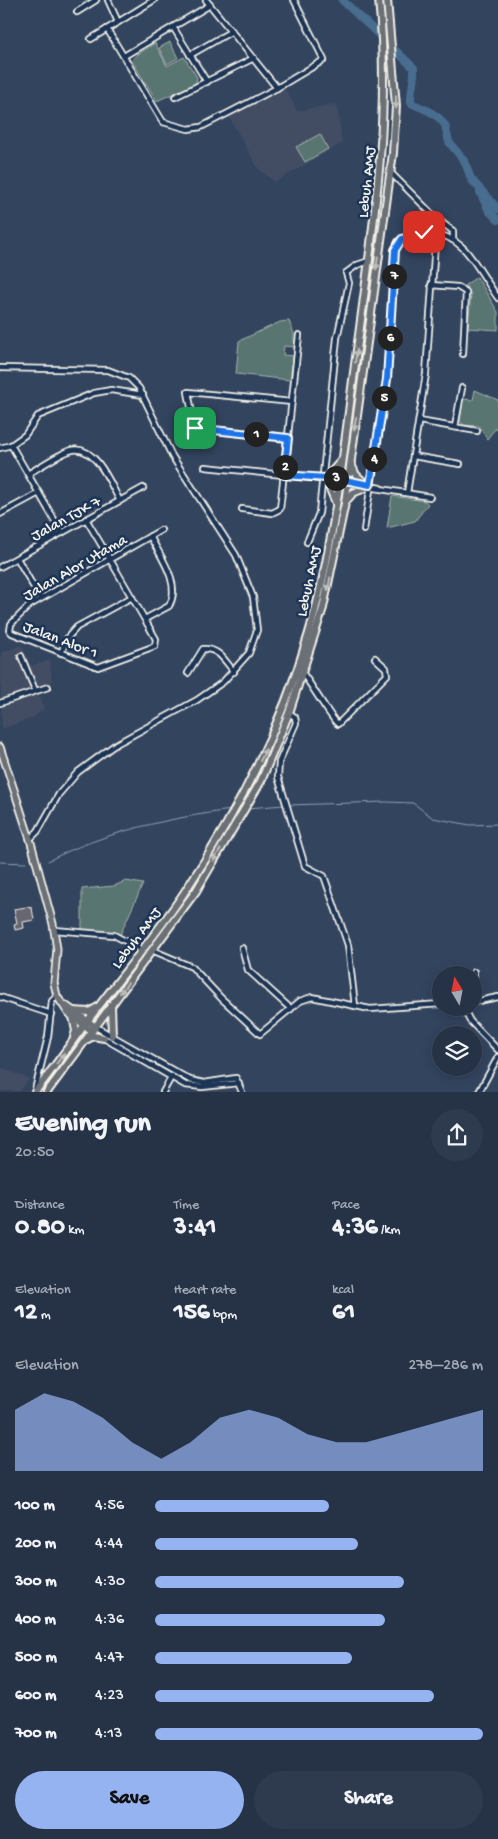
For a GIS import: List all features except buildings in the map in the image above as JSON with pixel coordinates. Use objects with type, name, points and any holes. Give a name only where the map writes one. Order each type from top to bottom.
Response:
[{"type":"highway","name":"Lebuh AMJ","points":[[46,1092],[196,891],[261,781],[303,674],[327,596],[348,482],[346,460],[382,156],[385,79],[379,0]]},
{"type":"highway","name":"Lebuh AMJ","points":[[35,1092],[184,894],[242,799],[281,714],[300,662],[319,595],[340,481],[346,460],[390,171],[396,106],[387,0]]},
{"type":"highway","points":[[337,504],[325,479],[346,460],[356,475],[368,486],[353,494],[345,504]]},
{"type":"highway","points":[[72,1043],[76,1031],[73,1014],[89,1012],[102,1002]]},
{"type":"highway","points":[[111,1005],[112,1036]]},
{"type":"highway","points":[[85,1041],[93,1036],[104,1038]]},
{"type":"main road","points":[[0,747],[3,766],[30,839],[54,930],[57,956],[54,984],[58,998],[63,1008],[94,1029]]},
{"type":"street","points":[[77,12],[96,0]]},
{"type":"street","points":[[108,0],[118,22]]},
{"type":"street","points":[[91,40],[144,3],[154,0]]},
{"type":"street","points":[[206,0],[277,88]]},
{"type":"street","points":[[107,29],[163,122],[195,130],[277,88],[324,60],[294,0]]},
{"type":"street","points":[[124,56],[210,5]]},
{"type":"street","points":[[172,27],[207,82]]},
{"type":"street","points":[[190,55],[232,31]]},
{"type":"street","points":[[175,97],[254,58]]},
{"type":"street","points":[[390,171],[394,178],[453,231],[453,240]]},
{"type":"street","points":[[364,530],[368,486],[387,379],[396,246],[402,239],[424,232],[453,240],[467,252],[498,298]]},
{"type":"street","points":[[407,493],[426,374],[435,243]]},
{"type":"street","points":[[307,542],[319,513],[325,479],[338,338],[349,283],[346,273],[357,265],[369,261]]},
{"type":"street","points":[[432,285],[458,287],[466,292],[464,354]]},
{"type":"street","points":[[242,509],[272,513],[280,509],[299,336]]},
{"type":"street","points":[[0,368],[108,370],[129,378],[143,395],[169,451],[236,555],[250,588],[256,614],[256,637],[249,653],[234,672],[197,700],[131,735],[85,766],[59,794],[38,831],[30,839]]},
{"type":"street","points":[[455,427],[462,388]]},
{"type":"street","points":[[0,448],[11,445],[26,435],[38,416],[94,393],[111,390],[143,395]]},
{"type":"street","points":[[288,438],[195,428],[188,392],[292,402]]},
{"type":"street","points":[[419,421],[478,431]]},
{"type":"street","points":[[11,445],[62,533]]},
{"type":"street","points":[[28,474],[72,450],[81,450],[98,462],[120,500]]},
{"type":"street","points":[[413,456],[460,464]]},
{"type":"street","points":[[205,467],[348,482],[430,497]]},
{"type":"street","name":"Jalan TJK 7","points":[[0,567],[143,488]]},
{"type":"street","points":[[0,514],[39,493]]},
{"type":"street","points":[[86,519],[145,619],[169,606],[174,591],[172,580],[150,536]]},
{"type":"street","name":"Jalan Alor Utama","points":[[10,631],[11,624],[20,613],[40,598],[160,530]]},
{"type":"street","points":[[17,558],[40,598]]},
{"type":"street","points":[[61,653],[68,637],[77,628],[132,597]]},
{"type":"street","name":"Jalan Alor 1","points":[[10,631],[98,667],[155,646],[157,641],[145,619]]},
{"type":"street","points":[[188,673],[203,649],[211,648],[216,651],[234,672]]},
{"type":"street","points":[[21,656],[35,690]]},
{"type":"street","points":[[303,674],[322,699],[333,721],[338,724],[387,675],[386,668],[375,658]]},
{"type":"street","points":[[0,703],[35,690],[48,688]]},
{"type":"street","points":[[289,713],[295,717],[296,723],[277,772],[305,866],[324,876],[346,938],[350,954],[355,1006]]},
{"type":"street","points":[[54,930],[114,935],[142,950]]},
{"type":"street","points":[[242,948],[248,970],[290,1009]]},
{"type":"street","points":[[152,950],[197,970],[221,998],[260,1034],[300,1001],[312,997],[370,1009],[432,1005]]},
{"type":"street","points":[[0,997],[51,1014]]},
{"type":"street","points":[[482,1000],[498,997]]},
{"type":"street","points":[[35,1092],[48,1037],[52,1001],[58,998]]},
{"type":"street","points":[[467,1016],[498,1050]]},
{"type":"street","points":[[94,1029],[112,1036],[174,1073],[204,1083],[236,1078],[242,1092]]},
{"type":"street","points":[[94,1029],[104,1038],[185,1085],[202,1087],[239,1084]]},
{"type":"street","points":[[479,1092],[498,1057]]},
{"type":"street","points":[[164,1091],[174,1073]]},
{"type":"shaded area","points":[[285,88],[297,111],[337,104],[342,143],[275,182],[258,168],[229,117]]},
{"type":"shaded area","points":[[22,645],[31,666],[50,660],[52,685],[42,686],[36,682],[44,709],[32,718],[2,729],[0,658],[3,652]]},
{"type":"shaded area","points":[[0,1067],[29,1079],[20,1091],[0,1091]]},
{"type":"green space","points":[[170,42],[178,58],[167,64],[159,48]]},
{"type":"green space","points":[[155,43],[167,66],[184,57],[197,77],[196,83],[157,101],[132,61],[135,56]]},
{"type":"green space","points":[[320,134],[328,149],[305,162],[296,147]]},
{"type":"green space","points":[[477,277],[498,312],[498,330],[468,328],[471,294],[465,285]]},
{"type":"green space","points":[[289,321],[294,334],[294,347],[284,346],[283,355],[293,356],[290,380],[236,374],[239,341],[280,322]]},
{"type":"green space","points":[[475,390],[498,400],[498,425],[487,439],[479,426],[464,425],[460,422],[463,399],[473,400]]},
{"type":"green space","points":[[392,496],[425,501],[428,504],[415,521],[387,528]]},
{"type":"green space","points":[[126,881],[143,884],[120,935],[82,930],[82,889],[114,886]]},
{"type":"waterway","points":[[342,0],[414,68],[411,103],[429,111],[445,125],[449,142],[465,162],[471,179],[498,209]]},
{"type":"waterway","points":[[480,192],[489,211],[498,220]]},
{"type":"waterway","points":[[288,805],[413,803],[433,818],[470,825],[498,824]]},
{"type":"waterway","points":[[248,808],[284,805]]},
{"type":"waterway","points":[[48,861],[114,834],[185,817],[232,810]]},
{"type":"waterway","points":[[0,862],[26,863]]},
{"type":"route","points":[[195,428],[288,438],[284,475],[340,479],[370,485],[387,379],[395,250],[398,242],[402,239],[424,232]]}]
